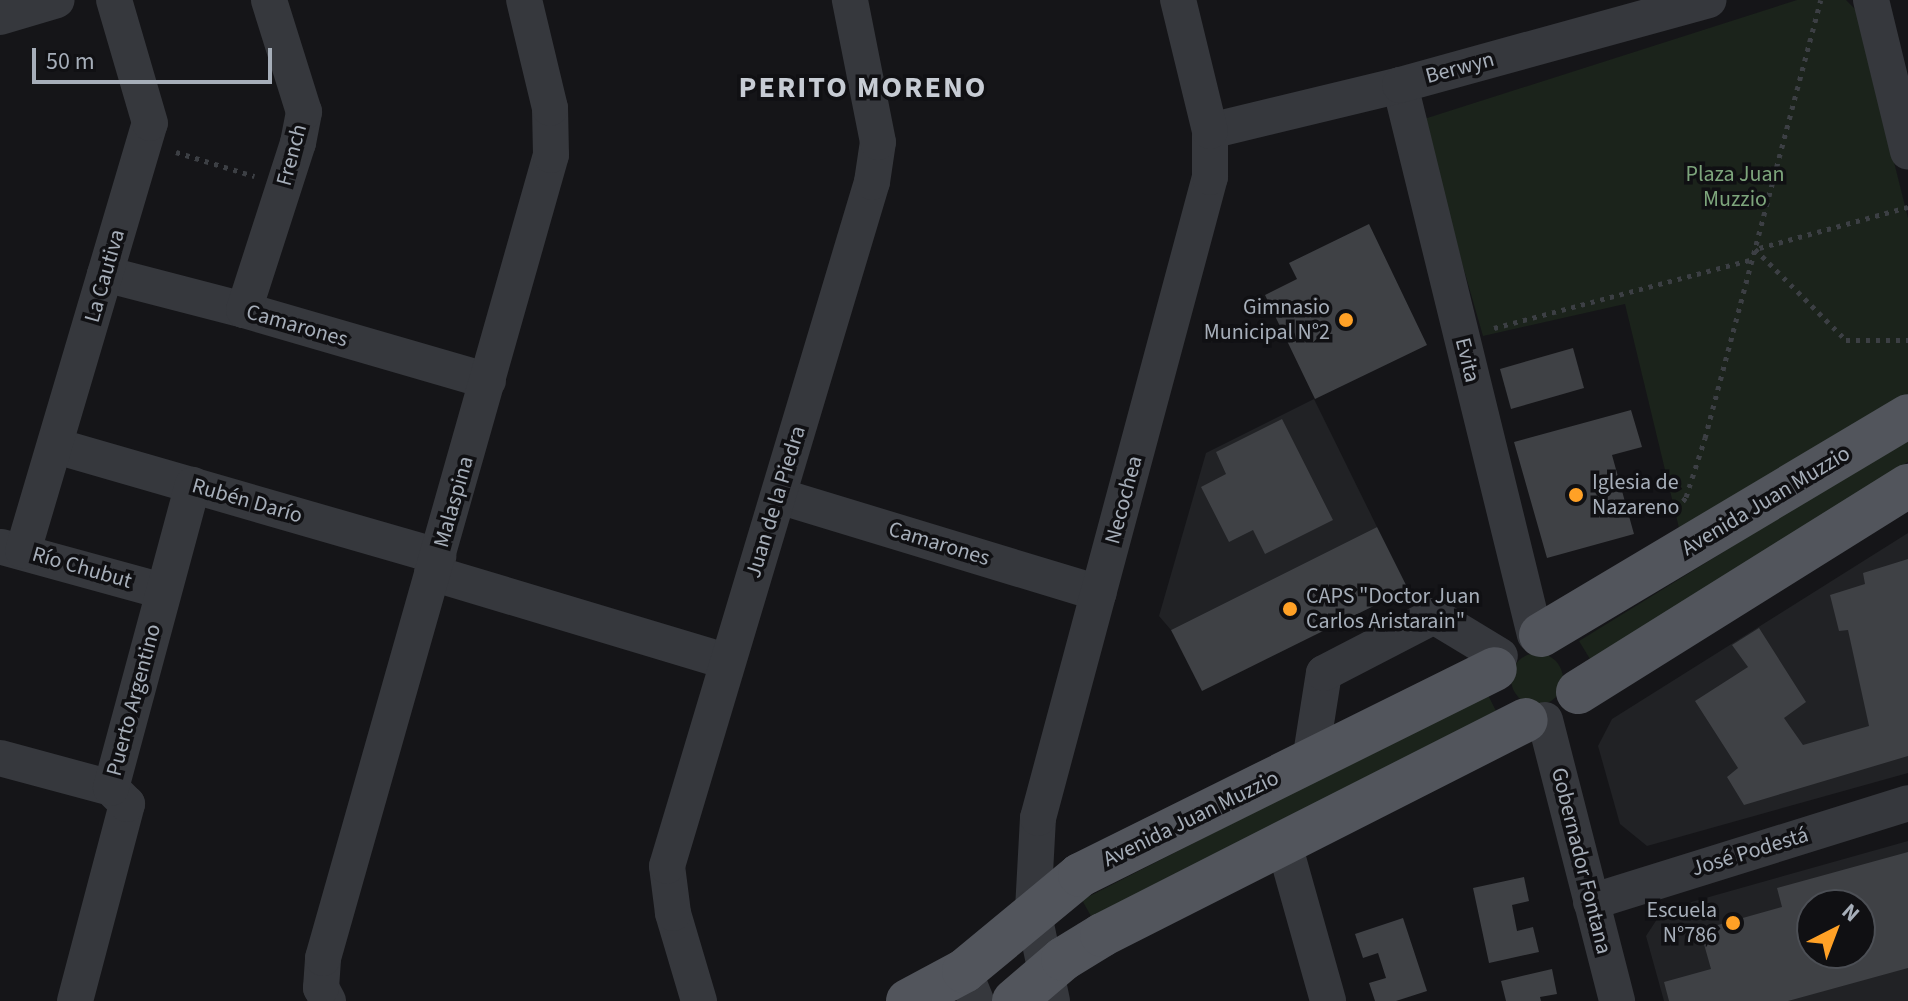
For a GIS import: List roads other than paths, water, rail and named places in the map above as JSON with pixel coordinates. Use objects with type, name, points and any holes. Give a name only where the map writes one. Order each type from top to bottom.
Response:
[{"type":"main road","name":"Avenida Juan Muzzio","points":[[908,1001],[970,986],[1033,910],[1080,875],[1310,761],[1518,649],[1908,416]]},
{"type":"main road","points":[[1037,992],[1102,935],[1535,720],[1566,711],[1578,692],[1908,486]]},
{"type":"main road","points":[[1535,720],[1502,703],[1496,691],[1518,649],[1567,646],[1576,657],[1580,671],[1578,692]]},
{"type":"street","points":[[0,17],[57,0]]},
{"type":"street","name":"La Cautiva","points":[[11,549],[56,446],[150,123],[114,0]]},
{"type":"street","name":"French","points":[[244,310],[285,185],[304,112],[269,0]]},
{"type":"street","name":"Malaspina","points":[[328,1001],[321,988],[323,958],[551,155],[550,108],[524,0]]},
{"type":"street","name":"Juan de la Piedra","points":[[699,1001],[673,913],[667,866],[872,182],[878,142],[850,0]]},
{"type":"street","name":"Necochea","points":[[1037,992],[1033,910],[1038,818],[1210,177],[1210,131],[1178,0]]},
{"type":"street","name":"Berwyn","points":[[1210,131],[1400,85],[1709,0]]},
{"type":"street","points":[[1871,0],[1908,152]]},
{"type":"street","name":"Evita","points":[[1400,85],[1462,336],[1518,649]]},
{"type":"street","name":"Camarones","points":[[105,274],[244,310],[488,381]]},
{"type":"street","name":"Rubén Darío","points":[[56,446],[193,485],[726,661]]},
{"type":"street","name":"Puerto Argentino","points":[[75,1001],[127,804],[111,788],[193,485]]},
{"type":"street","name":"Camarones","points":[[779,496],[1099,593]]},
{"type":"street","name":"Río Chubut","points":[[11,549],[163,591]]},
{"type":"street","points":[[1310,761],[1324,673],[1434,616],[1518,649]]},
{"type":"street","name":"Gobernador Fontana","points":[[1535,720],[1591,902],[1617,1001]]},
{"type":"street","points":[[0,758],[111,788]]},
{"type":"street","name":"José Podestá","points":[[1591,902],[1908,803]]},
{"type":"street","points":[[1284,844],[1328,1001]]},
{"type":"place","name":"Gimnasio Municipal N°2","points":[[1346,320]]},
{"type":"place","name":"Iglesia de Nazareno","points":[[1576,495]]},
{"type":"place","name":"CAPS \"Doctor Juan Carlos Aristarain\"","points":[[1290,609]]},
{"type":"place","name":"Escuela N°786","points":[[1733,923]]},
{"type":"district","name":"PERITO MORENO","points":[[863,88]]},
{"type":"park label","name":"Plaza Juan Muzzio","points":[[1735,186]]}]
